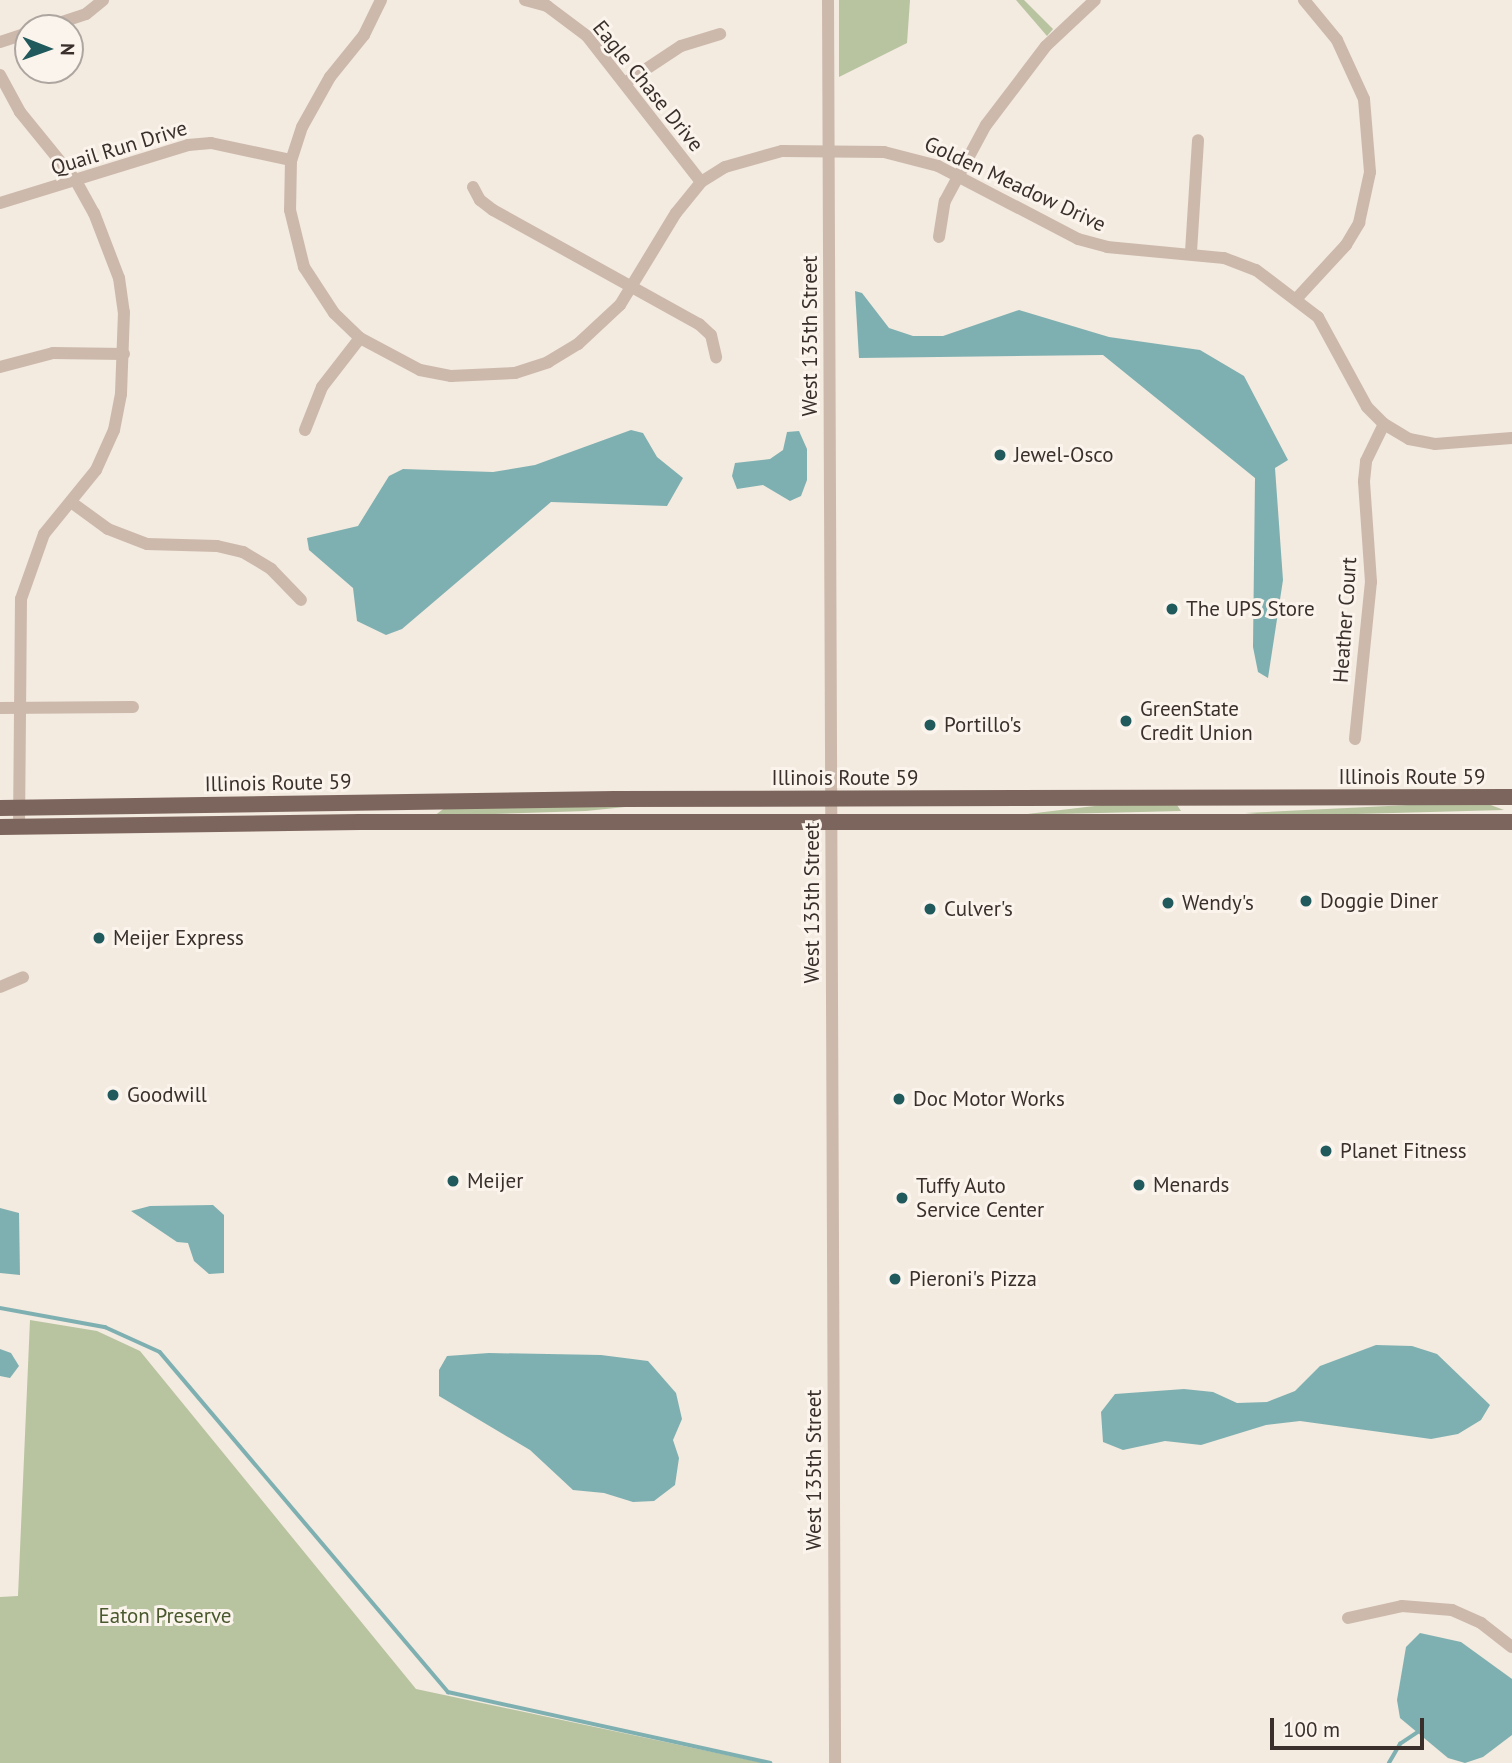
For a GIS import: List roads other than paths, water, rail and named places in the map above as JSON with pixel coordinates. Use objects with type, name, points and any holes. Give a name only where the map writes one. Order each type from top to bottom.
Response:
[{"type":"main road","name":"Illinois Route 59","points":[[0,808],[443,801],[1512,797]]},
{"type":"main road","points":[[408,821],[443,801]]},
{"type":"main road","name":"Illinois Route 59","points":[[0,827],[408,821],[1512,822]]},
{"type":"street","points":[[84,16],[103,0]]},
{"type":"street","name":"Golden Meadow Drive","points":[[381,0],[364,35],[314,103],[291,160],[290,210],[304,267],[334,313],[360,338],[420,370],[451,376],[515,373],[548,362],[578,344],[603,324],[632,286],[676,213],[701,182],[756,155],[828,151],[914,157],[1078,239],[1107,247],[1191,253],[1256,270],[1298,297],[1318,317],[1367,407],[1384,424],[1409,439],[1435,444],[1512,438]]},
{"type":"street","name":"Eagle Chase Drive","points":[[525,0],[548,3],[587,36],[701,182]]},
{"type":"street","name":"West 135th Street","points":[[828,0],[835,1763]]},
{"type":"street","points":[[939,237],[946,201],[957,177],[1018,79],[1095,0]]},
{"type":"street","points":[[1298,297],[1359,223],[1370,172],[1364,99],[1337,40],[1312,3]]},
{"type":"street","points":[[625,83],[681,46],[720,34]]},
{"type":"street","points":[[0,75],[20,112],[76,181],[94,213],[119,278],[124,354],[114,430],[96,470],[44,534],[23,589],[18,626],[19,827]]},
{"type":"street","points":[[1191,253],[1198,141]]},
{"type":"street","name":"Quail Run Drive","points":[[0,203],[188,145],[211,143],[291,160]]},
{"type":"street","points":[[473,187],[480,200],[493,210],[699,324],[711,335],[716,357]]},
{"type":"street","points":[[305,430],[322,387],[360,338]]},
{"type":"street","points":[[0,367],[52,353],[124,354]]},
{"type":"street","name":"Heather Court","points":[[1355,739],[1371,582],[1364,481],[1366,461],[1384,424]]},
{"type":"street","points":[[71,502],[108,528],[147,544],[217,546],[243,552],[271,569],[301,600]]},
{"type":"street","points":[[0,708],[133,707]]},
{"type":"street","points":[[0,987],[23,977]]},
{"type":"street","points":[[1348,1618],[1402,1606],[1452,1610],[1481,1623],[1512,1647]]},
{"type":"water","points":[[855,291],[862,293],[889,328],[913,336],[943,336],[1019,310],[1109,337],[1200,350],[1244,376],[1288,460],[1275,468],[1283,580],[1268,678],[1258,672],[1253,647],[1255,478],[1103,355],[859,358]]},
{"type":"water","points":[[631,430],[643,433],[657,457],[683,478],[667,506],[551,502],[402,629],[386,635],[357,621],[353,588],[309,550],[307,538],[358,526],[389,476],[403,469],[493,472],[535,465]]},
{"type":"water","points":[[799,431],[807,449],[807,480],[801,496],[790,501],[763,485],[737,489],[732,476],[735,463],[770,459],[783,450],[787,432]]},
{"type":"water","points":[[213,1205],[224,1215],[224,1273],[209,1274],[194,1261],[188,1243],[177,1242],[131,1211],[150,1206]]},
{"type":"water","points":[[0,1208],[19,1213],[20,1275],[0,1273]]},
{"type":"water","points":[[1376,1345],[1412,1346],[1437,1354],[1490,1405],[1481,1420],[1458,1434],[1431,1439],[1300,1421],[1266,1425],[1201,1445],[1165,1441],[1123,1450],[1103,1442],[1101,1412],[1115,1394],[1184,1389],[1213,1392],[1237,1403],[1267,1402],[1295,1391],[1320,1366]]},
{"type":"water","points":[[0,1349],[11,1353],[19,1366],[10,1378],[0,1376]]},
{"type":"water","points":[[489,1353],[601,1355],[648,1361],[676,1393],[682,1419],[673,1440],[679,1458],[675,1485],[654,1501],[633,1502],[604,1493],[573,1490],[530,1450],[439,1396],[439,1370],[447,1356]]},
{"type":"water","points":[[1420,1633],[1461,1642],[1512,1679],[1512,1735],[1483,1757],[1465,1763],[1448,1758],[1400,1718],[1397,1700],[1406,1647]]},
{"type":"waterway","points":[[0,1308],[105,1327],[160,1352],[448,1692],[770,1763]]},
{"type":"waterway","points":[[1389,1763],[1400,1744],[1419,1731]]},
{"type":"place","name":"Jewel-Osco","points":[[1000,455]]},
{"type":"place","name":"The UPS Store","points":[[1172,609]]},
{"type":"place","name":"GreenState Credit Union","points":[[1126,721]]},
{"type":"place","name":"Portillo's","points":[[930,725]]},
{"type":"place","name":"Doggie Diner","points":[[1306,901]]},
{"type":"place","name":"Wendy's","points":[[1168,903]]},
{"type":"place","name":"Culver's","points":[[930,909]]},
{"type":"place","name":"Meijer Express","points":[[99,938]]},
{"type":"place","name":"Goodwill","points":[[113,1095]]},
{"type":"place","name":"Doc Motor Works","points":[[899,1099]]},
{"type":"place","name":"Planet Fitness","points":[[1326,1151]]},
{"type":"place","name":"Meijer","points":[[453,1181]]},
{"type":"place","name":"Menards","points":[[1139,1185]]},
{"type":"place","name":"Tuffy Auto Service Center","points":[[902,1198]]},
{"type":"place","name":"Pieroni's Pizza","points":[[895,1279]]},
{"type":"park label","name":"Eaton Preserve","points":[[165,1616]]}]
